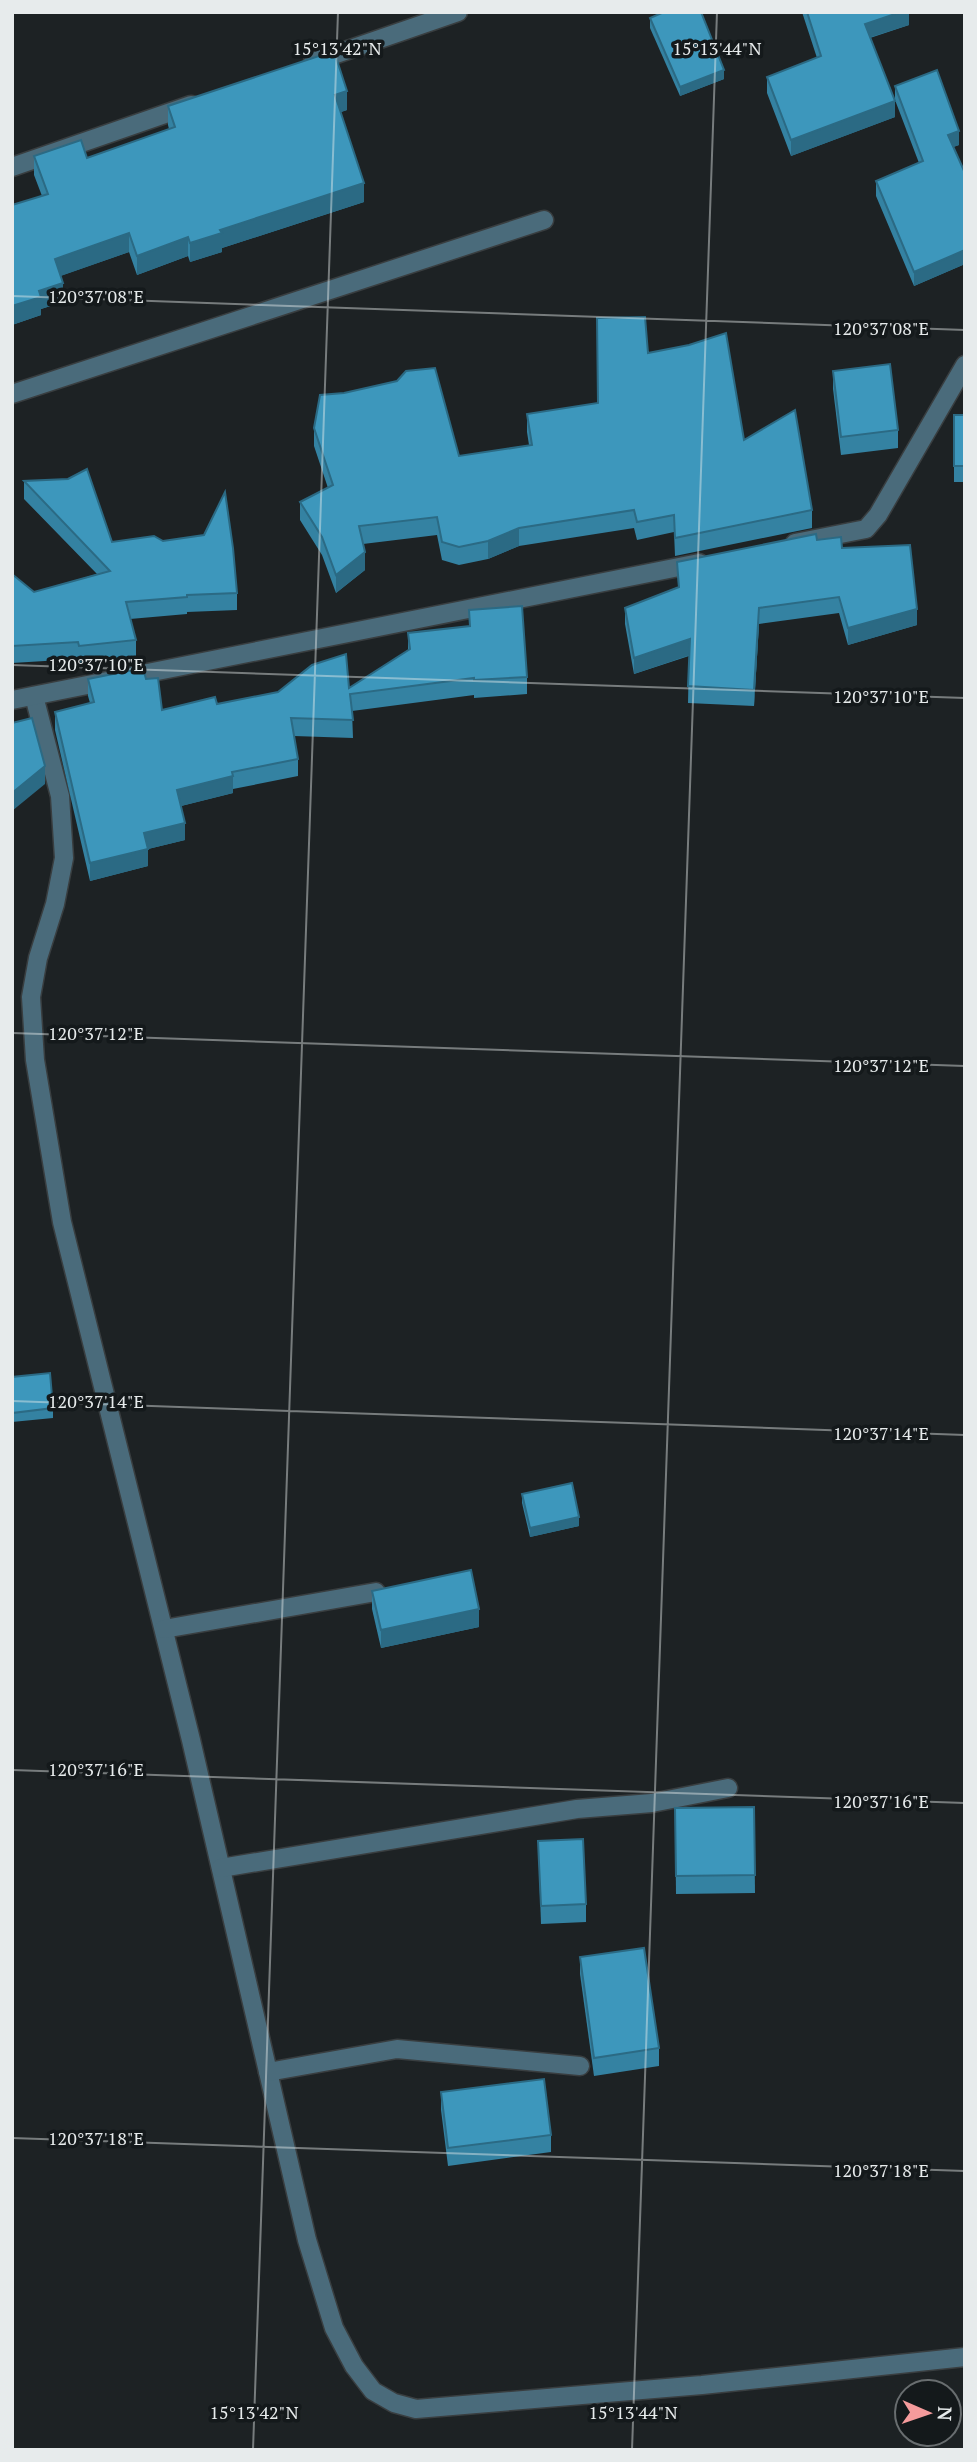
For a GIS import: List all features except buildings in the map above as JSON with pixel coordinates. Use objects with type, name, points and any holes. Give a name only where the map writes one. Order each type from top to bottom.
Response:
[{"type":"street","points":[[301,67],[458,12]]},
{"type":"street","points":[[12,167],[209,99]]},
{"type":"street","points":[[12,394],[544,220]]},
{"type":"street","points":[[771,548],[866,529],[878,515],[965,365]]},
{"type":"street","points":[[12,700],[717,559]]},
{"type":"street","points":[[34,696],[60,796],[64,858],[55,904],[38,958],[31,997],[35,1060],[62,1222],[164,1629],[304,2230],[334,2329],[354,2366],[373,2391],[394,2403],[416,2409],[702,2385],[965,2357]]},
{"type":"street","points":[[164,1629],[376,1592]]},
{"type":"street","points":[[221,1868],[577,1809],[652,1802],[728,1788]]},
{"type":"street","points":[[268,2072],[397,2049],[579,2066]]}]
